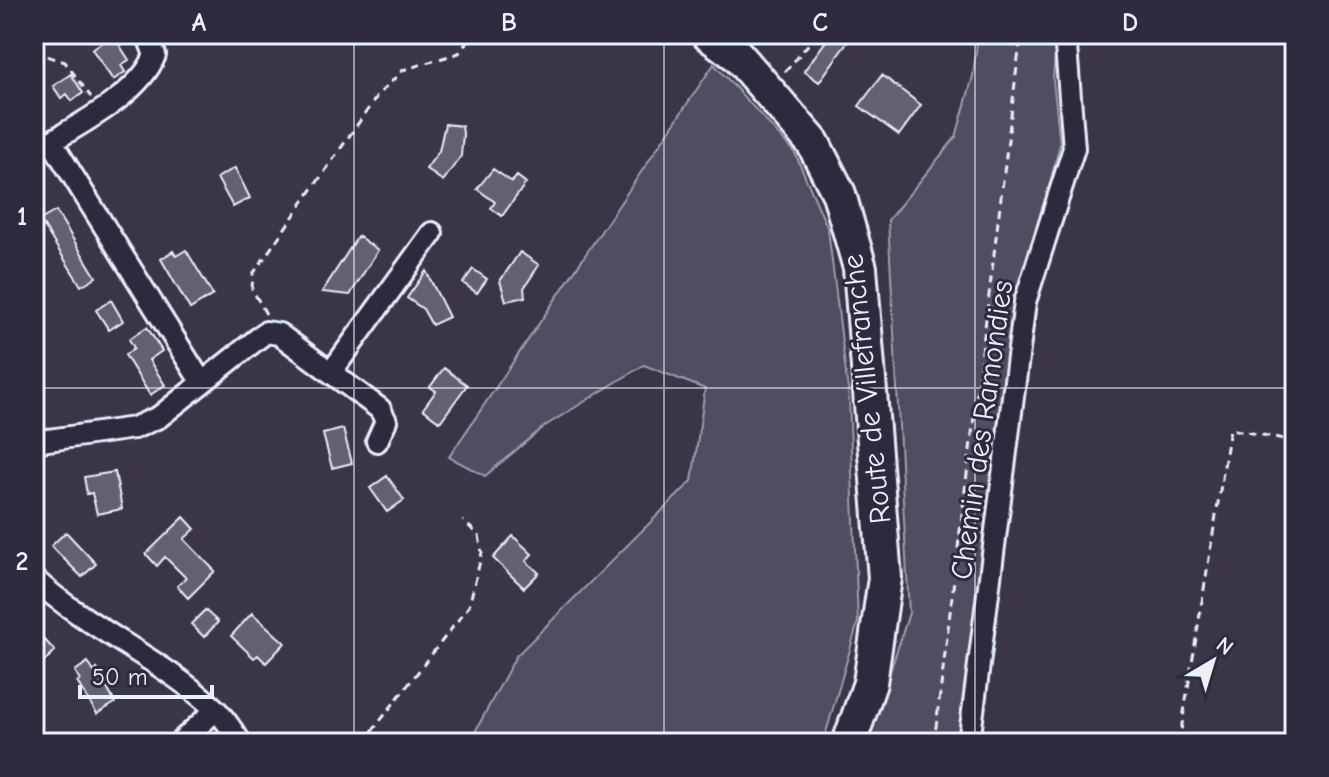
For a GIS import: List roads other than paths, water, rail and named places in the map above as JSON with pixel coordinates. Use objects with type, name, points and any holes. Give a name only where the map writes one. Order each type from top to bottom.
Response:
[{"type":"main road","name":"Route de Villefranche","points":[[708,34],[737,55],[813,143],[839,194],[860,268],[885,578],[870,683],[849,743]]},
{"type":"street","points":[[147,34],[155,55],[149,71],[133,87],[43,147],[202,383]]},
{"type":"street","name":"Chemin des Ramondies","points":[[969,743],[1025,302],[1074,148],[1065,34]]},
{"type":"street","points":[[332,371],[432,233]]},
{"type":"street","points":[[34,442],[134,428],[159,417],[266,332],[279,334],[380,409],[386,421],[377,441]]},
{"type":"street","points":[[34,579],[67,609],[157,665],[216,710],[241,743]]},
{"type":"street","points":[[179,743],[216,710]]}]
